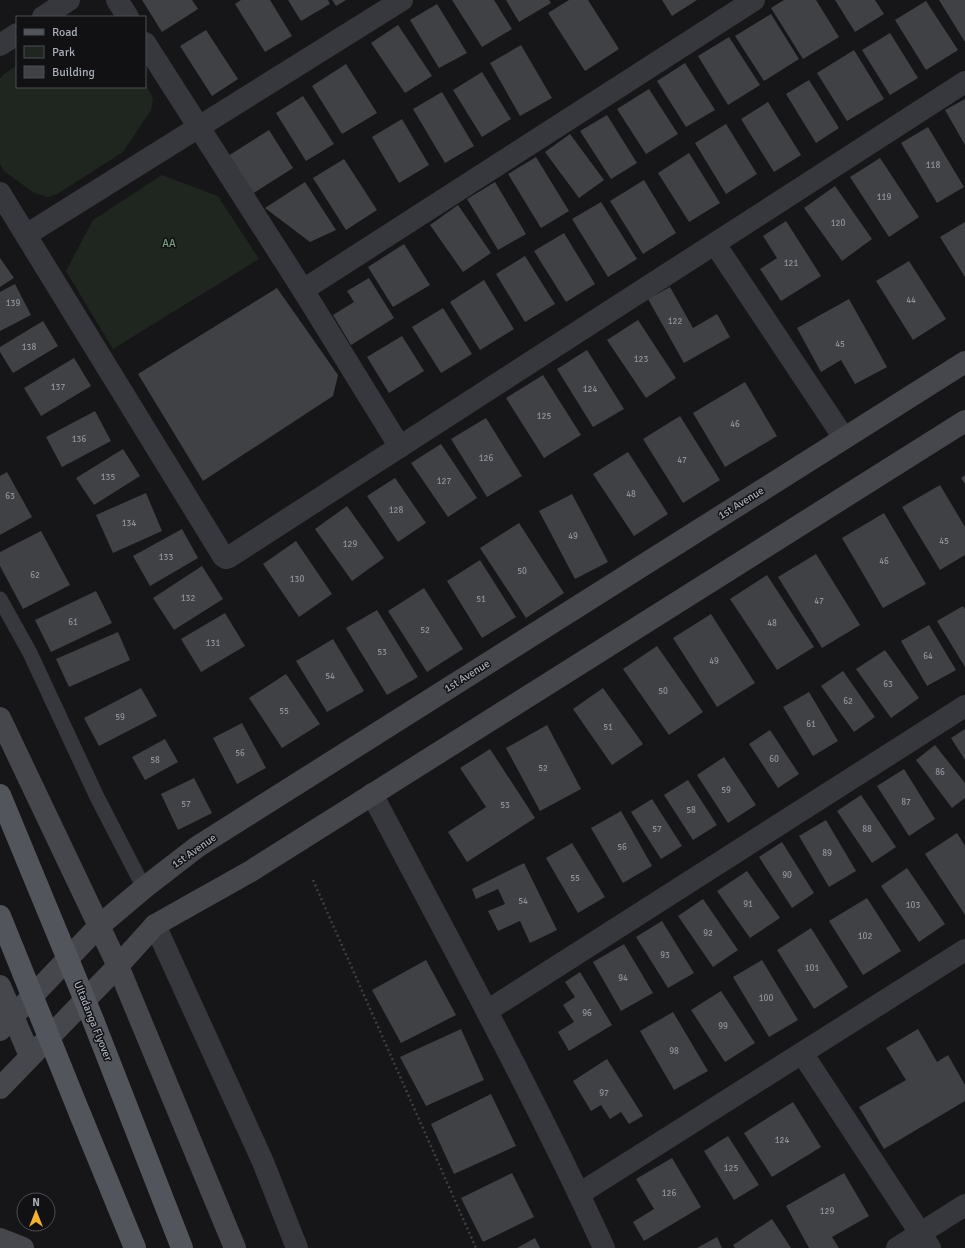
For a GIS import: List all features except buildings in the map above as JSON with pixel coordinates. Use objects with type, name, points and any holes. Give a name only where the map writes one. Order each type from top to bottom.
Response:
[{"type":"main road","name":"1st Avenue","points":[[6,1023],[99,926],[144,888],[197,847],[965,362]]},
{"type":"main road","points":[[0,1088],[118,966],[155,925],[251,871],[965,421]]},
{"type":"main road","points":[[0,718],[118,966],[235,1248]]},
{"type":"main road","name":"Ultadanga Flyover","points":[[0,795],[93,1020],[182,1248]]},
{"type":"main road","points":[[0,916],[135,1248]]},
{"type":"main road","points":[[0,986],[6,1023],[30,1056]]},
{"type":"main road","points":[[0,1239],[23,1248]]},
{"type":"street","points":[[45,16],[69,0]]},
{"type":"street","points":[[118,0],[127,16]]},
{"type":"street","points":[[26,235],[402,0]]},
{"type":"street","points":[[303,290],[754,0]]},
{"type":"street","points":[[0,45],[16,35]]},
{"type":"street","points":[[146,45],[303,290],[400,447]]},
{"type":"street","points":[[0,193],[223,556],[226,558],[236,553],[965,82]]},
{"type":"street","points":[[715,244],[844,438]]},
{"type":"street","points":[[487,1011],[965,706]]},
{"type":"street","points":[[372,794],[487,1011],[579,1194],[604,1248]]},
{"type":"street","points":[[155,925],[262,1162],[297,1248]]},
{"type":"street","points":[[579,1194],[965,950]]},
{"type":"street","points":[[802,1053],[925,1241]]},
{"type":"street","points":[[897,1248],[925,1241],[965,1205]]},
{"type":"lane","points":[[0,598],[30,654],[97,797],[144,888]]},
{"type":"path","points":[[313,880],[476,1248]]},
{"type":"green space","points":[[16,66],[16,88],[146,88],[146,85],[153,98],[151,110],[123,152],[57,194],[48,197],[34,193],[4,171],[0,164],[0,79]]},
{"type":"green space","name":"AA","points":[[162,175],[218,196],[259,259],[113,349],[66,271],[93,220]]}]
